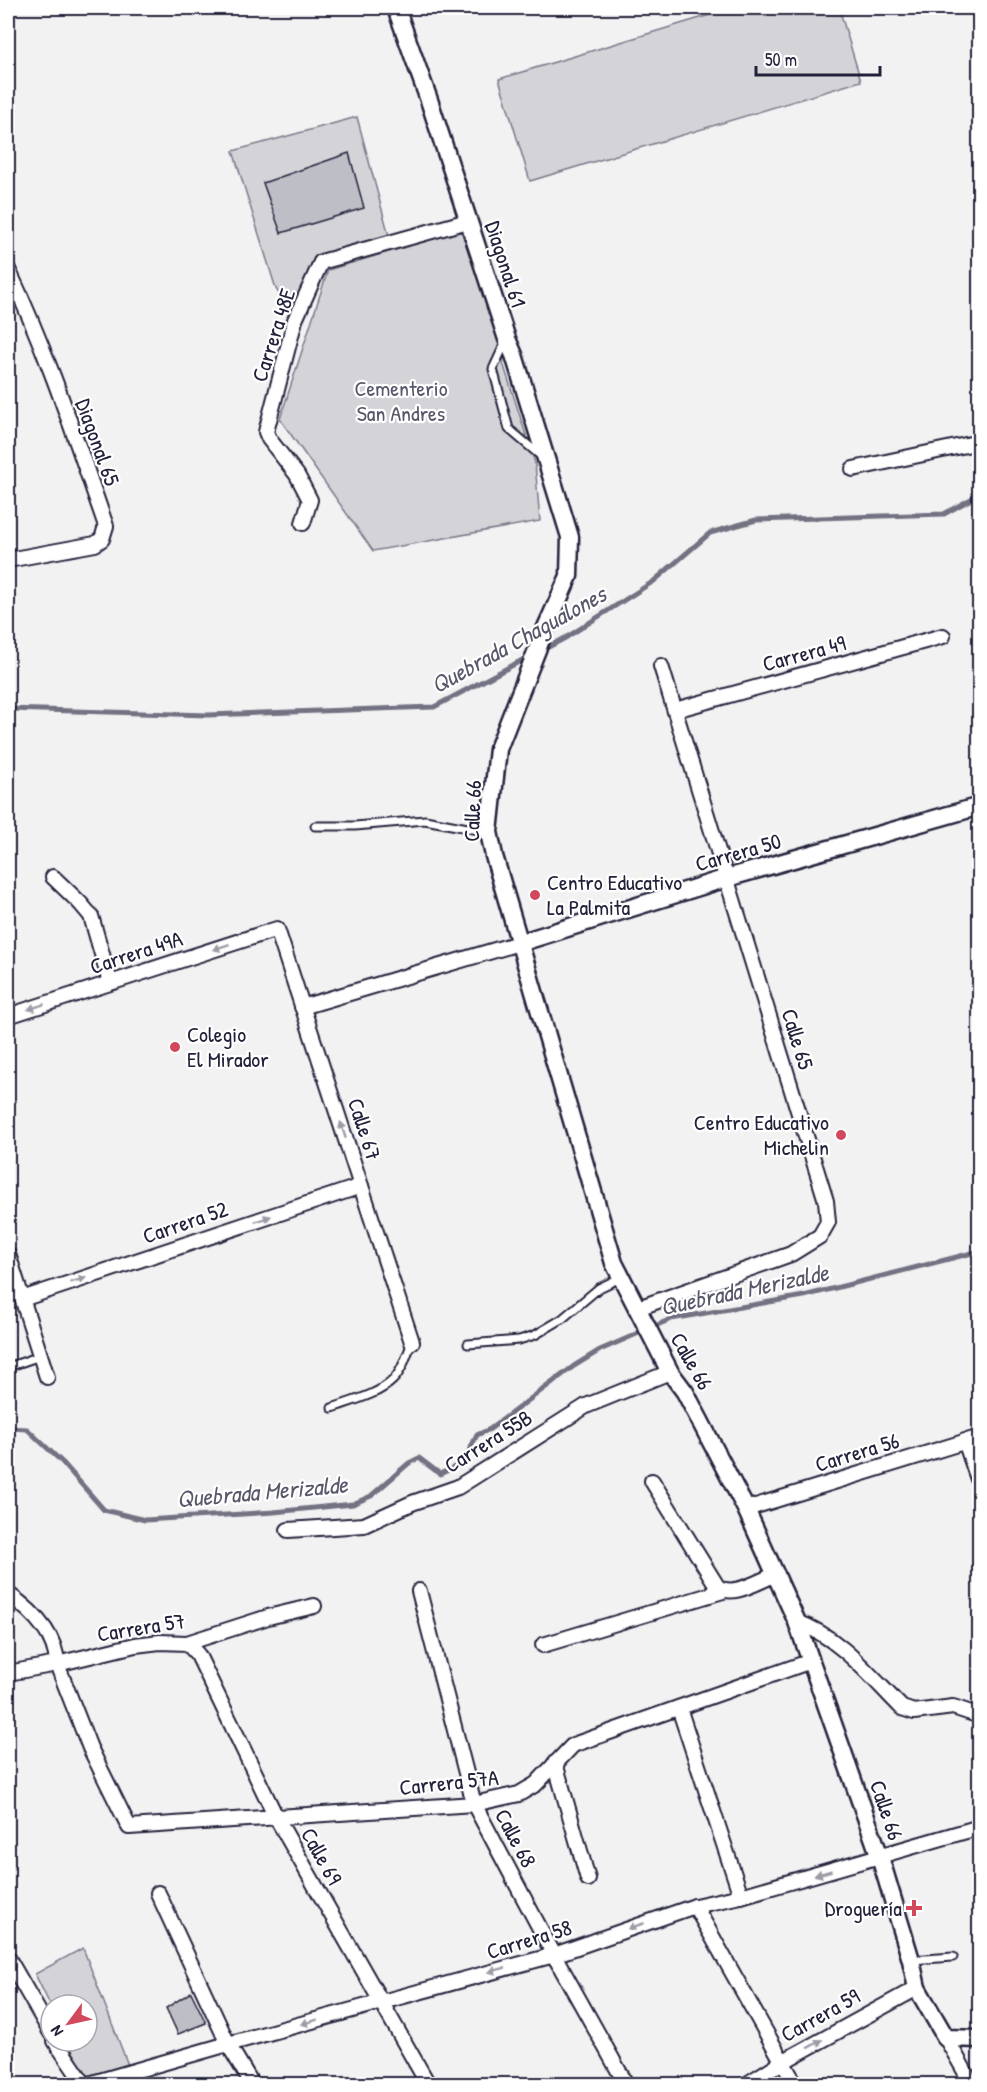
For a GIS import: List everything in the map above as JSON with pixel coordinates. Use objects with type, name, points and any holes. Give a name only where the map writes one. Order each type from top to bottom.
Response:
[{"type":"street","name":"Diagonal 61","points":[[396,8],[514,355],[570,537]]},
{"type":"street","name":"Carrera 48E","points":[[303,523],[310,500],[297,475],[268,439],[266,432],[295,320],[321,262],[468,220]]},
{"type":"street","name":"Diagonal 65","points":[[8,269],[26,307],[106,526],[102,539],[95,543],[8,560]]},
{"type":"street","points":[[853,469],[980,442]]},
{"type":"street","name":"Calle 66","points":[[570,537],[569,576],[544,632],[498,749],[489,832],[494,856],[614,1263],[670,1372],[685,1392],[777,1574],[812,1661],[880,1857],[911,1960],[917,1988],[972,2085]]},
{"type":"street","name":"Carrera 49","points":[[675,710],[944,636]]},
{"type":"street","name":"Calle 65","points":[[638,1309],[791,1254],[820,1236],[828,1222],[826,1201],[662,666]]},
{"type":"street","name":"Carrera 50","points":[[303,1007],[727,878],[980,806]]},
{"type":"street","points":[[52,877],[91,916],[110,982]]},
{"type":"street","name":"Carrera 49A","points":[[8,1016],[277,929]]},
{"type":"street","name":"Calle 67","points":[[277,929],[412,1342]]},
{"type":"street","name":"Carrera 52","points":[[22,1299],[361,1185]]},
{"type":"street","points":[[8,1254],[47,1377]]},
{"type":"street","name":"Carrera 55B","points":[[288,1530],[364,1525],[412,1503],[458,1486],[586,1406],[670,1372]]},
{"type":"street","name":"Carrera 56","points":[[746,1509],[980,1437]]},
{"type":"street","points":[[965,1441],[980,1485]]},
{"type":"street","points":[[652,1481],[717,1586],[727,1592]]},
{"type":"street","points":[[543,1645],[727,1592],[777,1574]]},
{"type":"street","name":"Calle 68","points":[[419,1591],[474,1804],[554,1955],[627,2085]]},
{"type":"street","points":[[8,1594],[42,1625],[57,1654],[57,1664]]},
{"type":"street","name":"Carrera 57","points":[[8,1673],[152,1643],[187,1643],[268,1617],[314,1606]]},
{"type":"street","points":[[797,1622],[817,1629],[839,1646],[902,1708],[914,1712],[952,1707],[980,1716]]},
{"type":"street","name":"Calle 69","points":[[187,1643],[198,1655],[276,1817],[428,2085]]},
{"type":"street","name":"Carrera 57A","points":[[57,1664],[90,1748],[129,1827],[474,1804],[519,1794],[536,1784],[573,1745],[812,1661]]},
{"type":"street","points":[[679,1708],[741,1896]]},
{"type":"street","points":[[555,1763],[588,1879]]},
{"type":"street","name":"Carrera 58","points":[[86,2085],[554,1955],[695,1906],[741,1896],[980,1827]]},
{"type":"street","points":[[158,1893],[228,2044],[252,2085]]},
{"type":"street","points":[[695,1906],[795,2085]]},
{"type":"street","points":[[8,1958],[39,2012]]},
{"type":"street","name":"Carrera 59","points":[[747,2085],[782,2062],[917,1988]]},
{"type":"street","points":[[946,2038],[980,2038]]},
{"type":"street","points":[[63,2053],[86,2085]]},
{"type":"lane","points":[[507,339],[493,369],[509,429],[545,460]]},
{"type":"lane","points":[[315,826],[355,826],[425,820],[489,832]]},
{"type":"lane","points":[[468,1344],[519,1340],[535,1335],[562,1319],[599,1288],[622,1277]]},
{"type":"lane","points":[[332,1408],[381,1388],[392,1380],[401,1369],[412,1342]]},
{"type":"lane","points":[[8,1367],[40,1356]]},
{"type":"lane","points":[[911,1960],[953,1957]]},
{"type":"green space","points":[[733,8],[839,8],[861,81],[530,181],[499,79]]},
{"type":"green space","points":[[357,117],[391,243],[321,262],[295,320],[276,289],[233,151]]},
{"type":"green space","name":"Cementerio San Andres","points":[[466,229],[507,339],[503,363],[535,463],[540,521],[373,551],[280,419],[328,270]]},
{"type":"green space","points":[[83,1948],[128,2065],[86,2078],[74,2053],[99,2053],[99,1993],[44,1993],[35,1974]]},
{"type":"building","points":[[349,153],[364,208],[281,233],[263,183]]},
{"type":"building","points":[[191,1992],[206,2023],[178,2034],[166,2008]]},
{"type":"waterway","name":"Quebrada Chagualones","points":[[541,651],[654,581],[710,533],[756,520],[944,514],[980,494]]},
{"type":"waterway","name":"Quebrada Chagualones","points":[[8,709],[208,715],[434,707],[530,656]]},
{"type":"waterway","name":"Quebrada Merizalde","points":[[8,1428],[27,1429],[63,1463],[104,1510],[145,1520],[274,1512],[353,1504],[371,1496],[409,1463],[419,1458],[440,1474],[463,1463],[477,1435],[490,1429],[574,1366],[600,1350],[671,1319],[804,1296],[980,1251]]},
{"type":"place","name":"Centro Educativo La Palmita","points":[[535,895]]},
{"type":"place","name":"Colegio El Mirador","points":[[175,1047]]},
{"type":"place","name":"Centro Educativo Michelin","points":[[841,1135]]},
{"type":"place","name":"Droguería","points":[[914,1908]]}]
